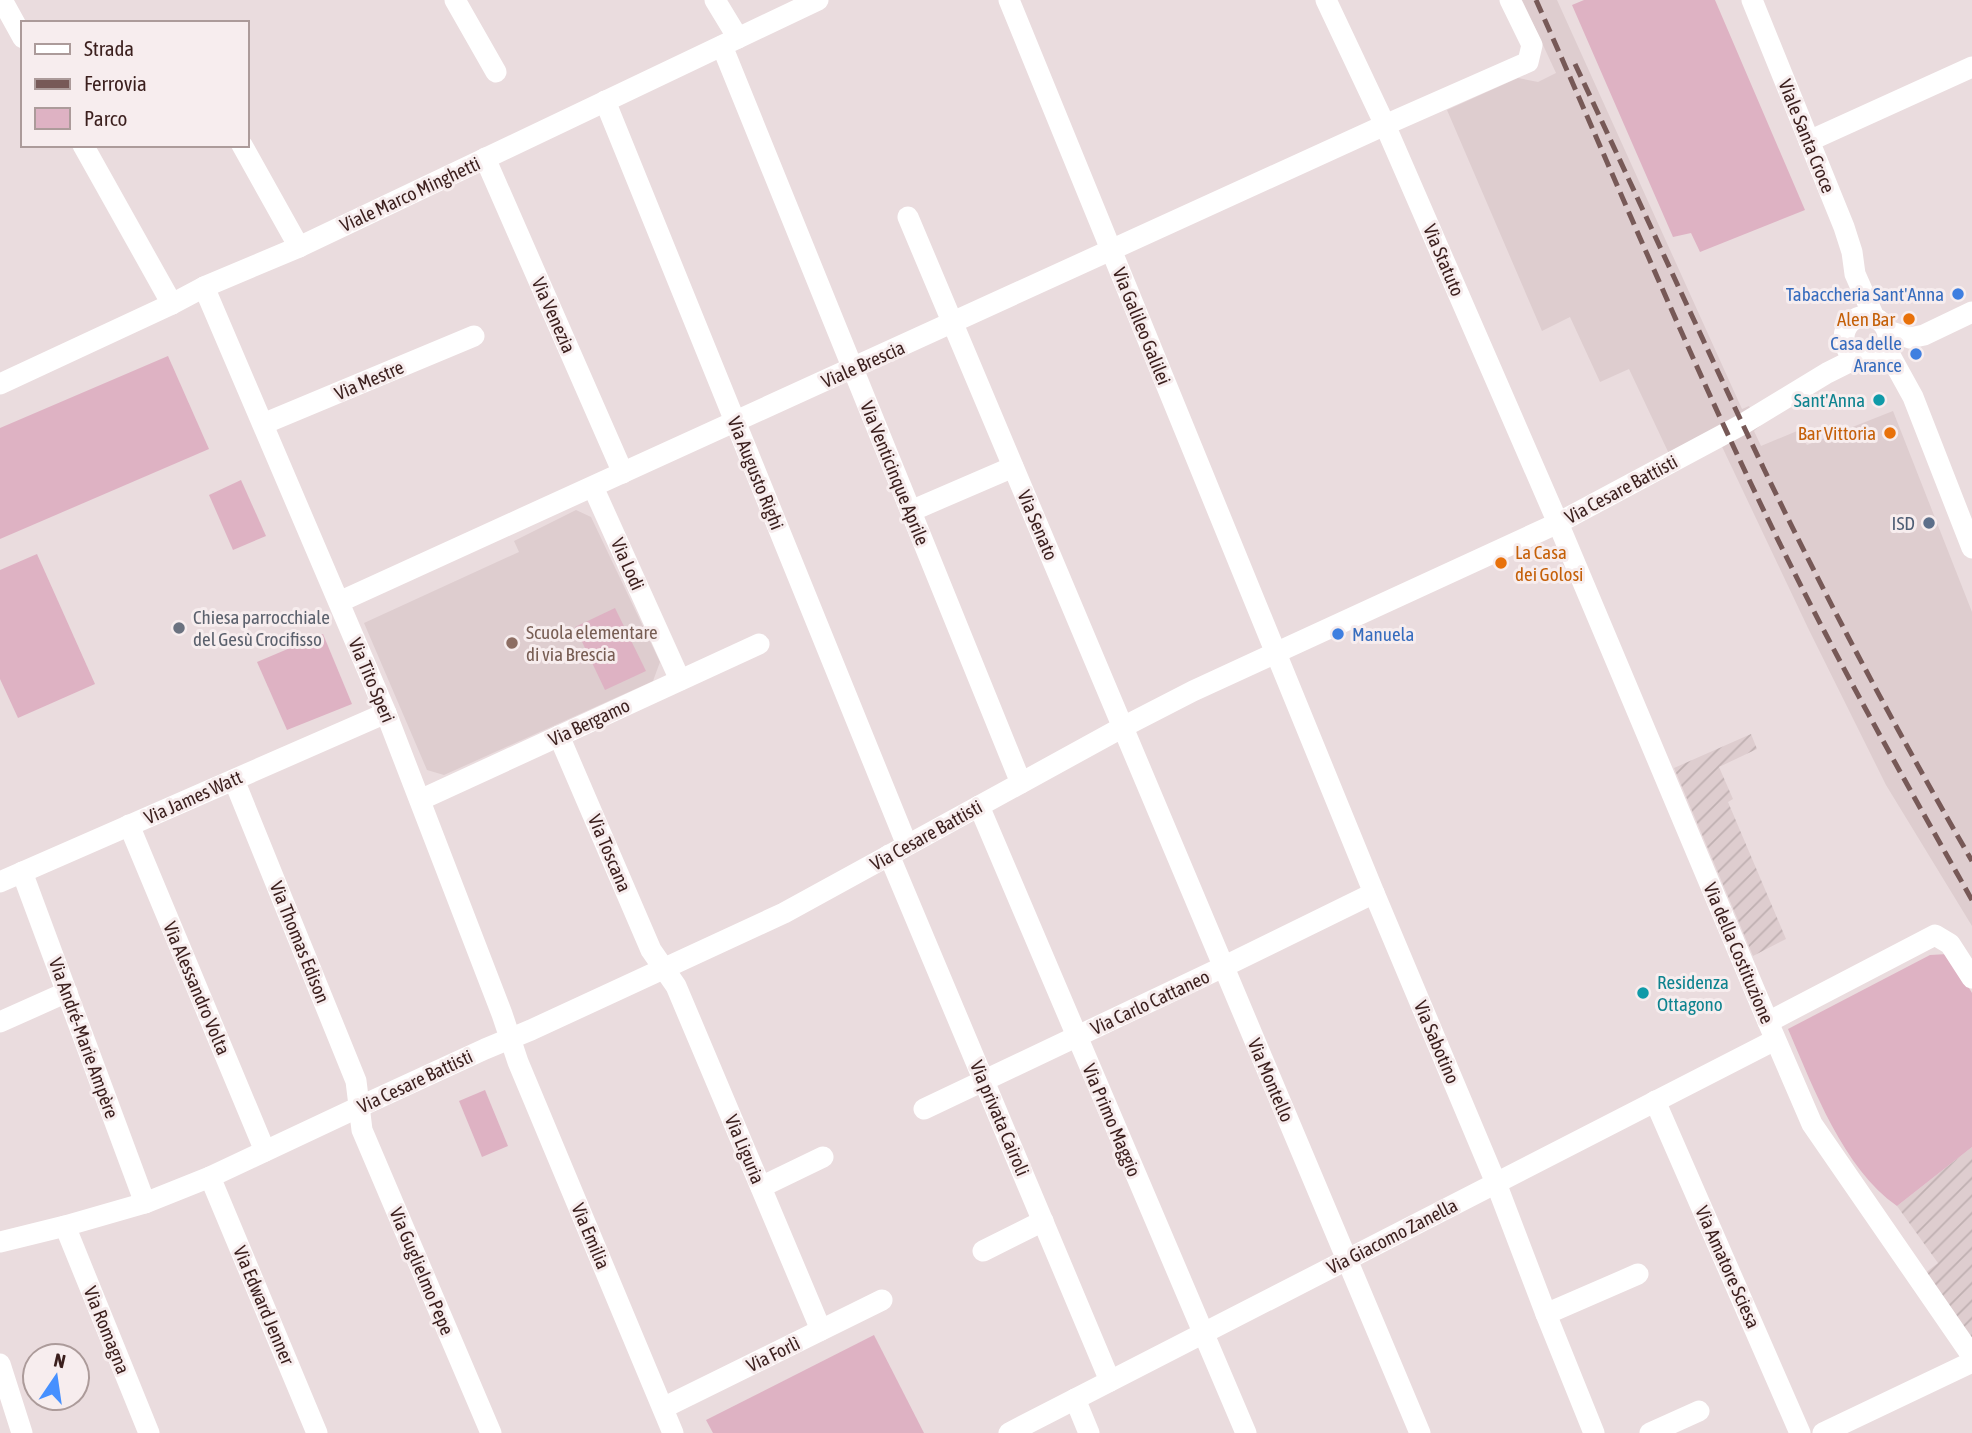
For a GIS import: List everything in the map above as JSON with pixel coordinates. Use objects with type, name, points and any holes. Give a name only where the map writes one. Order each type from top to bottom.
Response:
[{"type":"street","points":[[2,0],[21,34]]},
{"type":"street","points":[[455,0],[496,72]]},
{"type":"street","name":"Via Venticinque Aprile","points":[[715,0],[853,369],[1021,783]]},
{"type":"street","name":"Viale Marco Minghetti","points":[[0,384],[204,287],[299,247],[818,0]]},
{"type":"street","name":"Via Galileo Galilei","points":[[1009,0],[1276,653]]},
{"type":"street","name":"Via Statuto","points":[[1326,0],[1385,125],[1558,523]]},
{"type":"street","name":"Viale Brescia","points":[[339,602],[1528,62],[1532,45],[1510,0]]},
{"type":"street","name":"Viale Santa Croce","points":[[1752,0],[1852,252],[1855,274],[1851,322]]},
{"type":"street","points":[[1809,141],[1972,66]]},
{"type":"street","name":"Via Augusto Righi","points":[[605,101],[735,422],[898,850]]},
{"type":"street","points":[[84,147],[172,304]]},
{"type":"street","points":[[243,147],[299,247]]},
{"type":"street","name":"Via Venezia","points":[[485,158],[623,473]]},
{"type":"street","name":"Via Senato","points":[[908,217],[1123,727]]},
{"type":"street","name":"Viale Santa Croce","points":[[1855,274],[1913,397],[1972,548]]},
{"type":"street","name":"Via Tito Speri","points":[[204,287],[386,713],[510,1039]]},
{"type":"street","points":[[1913,397],[1885,370],[1855,353],[1844,336],[1851,322],[1862,316],[1883,332],[1910,338],[1924,335],[1972,312]]},
{"type":"street","points":[[1855,353],[1877,357],[1883,332]]},
{"type":"street","name":"Via Mestre","points":[[263,424],[474,336]]},
{"type":"street","name":"Via Cesare Battisti","points":[[0,1242],[145,1203],[210,1177],[784,913],[1193,691],[1558,523],[1743,424],[1855,353]]},
{"type":"street","points":[[911,511],[1013,467]]},
{"type":"street","name":"Via Lodi","points":[[593,487],[680,680]]},
{"type":"street","name":"Via della Costituzione","points":[[1558,523],[1812,1124],[1972,1356]]},
{"type":"street","name":"Via Bergamo","points":[[420,800],[759,644]]},
{"type":"street","name":"Via Sabotino","points":[[1276,653],[1496,1183],[1594,1433]]},
{"type":"street","name":"Via James Watt","points":[[0,882],[386,713]]},
{"type":"street","name":"Via Montello","points":[[1123,727],[1420,1433]]},
{"type":"street","name":"Via Toscana","points":[[559,736],[651,950],[664,969]]},
{"type":"street","name":"Via Thomas Edison","points":[[234,779],[356,1081],[359,1107]]},
{"type":"street","name":"Via Primo Maggio","points":[[979,806],[1246,1433]]},
{"type":"street","name":"Via Alessandro Volta","points":[[130,825],[265,1151]]},
{"type":"street","name":"Via privata Cairoli","points":[[898,850],[984,1081],[1110,1381]]},
{"type":"street","name":"Via André-Marie Ampère","points":[[22,872],[145,1203]]},
{"type":"street","name":"Via Carlo Cattaneo","points":[[925,1109],[1374,892]]},
{"type":"street","name":"Via Giacomo Zanella","points":[[1009,1433],[1655,1101],[1935,935],[1950,944],[1972,978]]},
{"type":"street","name":"Via Liguria","points":[[664,969],[676,986],[821,1331]]},
{"type":"street","points":[[0,1022],[67,992]]},
{"type":"street","name":"Via Emilia","points":[[510,1039],[673,1433]]},
{"type":"street","name":"Via Amatore Sciesa","points":[[1655,1101],[1800,1433]]},
{"type":"street","name":"Via Guglielmo Pepe","points":[[359,1107],[362,1130],[491,1433]]},
{"type":"street","points":[[761,1187],[823,1157]]},
{"type":"street","name":"Via Edward Jenner","points":[[210,1177],[317,1433]]},
{"type":"street","points":[[983,1251],[1043,1221]]},
{"type":"street","name":"Via Romagna","points":[[65,1226],[149,1433]]},
{"type":"street","points":[[1546,1314],[1638,1274]]},
{"type":"street","name":"Via Forlì","points":[[663,1408],[882,1300]]},
{"type":"street","points":[[1824,1433],[1972,1362]]},
{"type":"street","points":[[0,1364],[22,1433]]},
{"type":"street","points":[[1075,1399],[1089,1433]]},
{"type":"street","points":[[1650,1433],[1699,1411]]},
{"type":"shaded area","points":[[1522,0],[1557,0],[1742,409],[1749,406],[1760,426],[1754,431],[1761,446],[1797,431],[1807,445],[1893,411],[1972,612],[1972,926],[1886,785],[1716,434],[1671,458],[1629,369],[1600,382],[1570,317],[1542,331],[1447,110],[1518,78],[1538,82],[1556,73]]},
{"type":"shaded area","name":"Scuola elementare di via Brescia","points":[[576,510],[591,517],[660,662],[653,681],[444,775],[427,770],[364,623],[519,552],[514,541]]},
{"type":"shaded area","points":[[1751,734],[1757,749],[1719,767],[1733,799],[1728,802],[1786,939],[1753,956],[1674,768]]},
{"type":"shaded area","points":[[1972,1147],[1972,1341],[1925,1273],[1938,1263],[1897,1206]]},
{"type":"green space","points":[[1584,0],[1715,0],[1805,210],[1700,252],[1691,233],[1673,237],[1572,5]]},
{"type":"green space","points":[[168,356],[209,449],[0,539],[0,428]]},
{"type":"green space","points":[[241,480],[266,536],[233,550],[209,495]]},
{"type":"green space","points":[[37,554],[95,684],[18,718],[0,679],[0,570]]},
{"type":"green space","points":[[615,608],[646,671],[605,690],[575,627]]},
{"type":"green space","points":[[323,634],[352,704],[287,730],[257,662]]},
{"type":"green space","points":[[1948,954],[1972,993],[1972,1147],[1897,1206],[1861,1171],[1846,1149],[1832,1126],[1788,1029],[1930,955]]},
{"type":"green space","points":[[485,1090],[508,1146],[482,1157],[459,1101]]},
{"type":"green space","points":[[874,1335],[924,1433],[713,1433],[706,1420]]},
{"type":"railway","points":[[1536,0],[1686,343],[1781,546],[1850,680],[1972,900]]},
{"type":"railway","points":[[1575,64],[1787,517],[1864,666],[1972,861]]},
{"type":"place","name":"Tabaccheria Sant'Anna","points":[[1958,294]]},
{"type":"place","name":"Alen Bar","points":[[1909,319]]},
{"type":"place","name":"Casa delle Arance","points":[[1916,354]]},
{"type":"place","name":"Sant'Anna","points":[[1879,400]]},
{"type":"place","name":"Bar Vittoria","points":[[1890,433]]},
{"type":"place","name":"ISD","points":[[1929,523]]},
{"type":"place","name":"La Casa dei Golosi","points":[[1501,563]]},
{"type":"place","name":"Chiesa parrocchiale del Gesù Crocifisso","points":[[179,628]]},
{"type":"place","name":"Manuela","points":[[1338,634]]},
{"type":"place","name":"Scuola elementare di via Brescia","points":[[512,643]]},
{"type":"place","name":"Residenza Ottagono","points":[[1643,993]]}]
